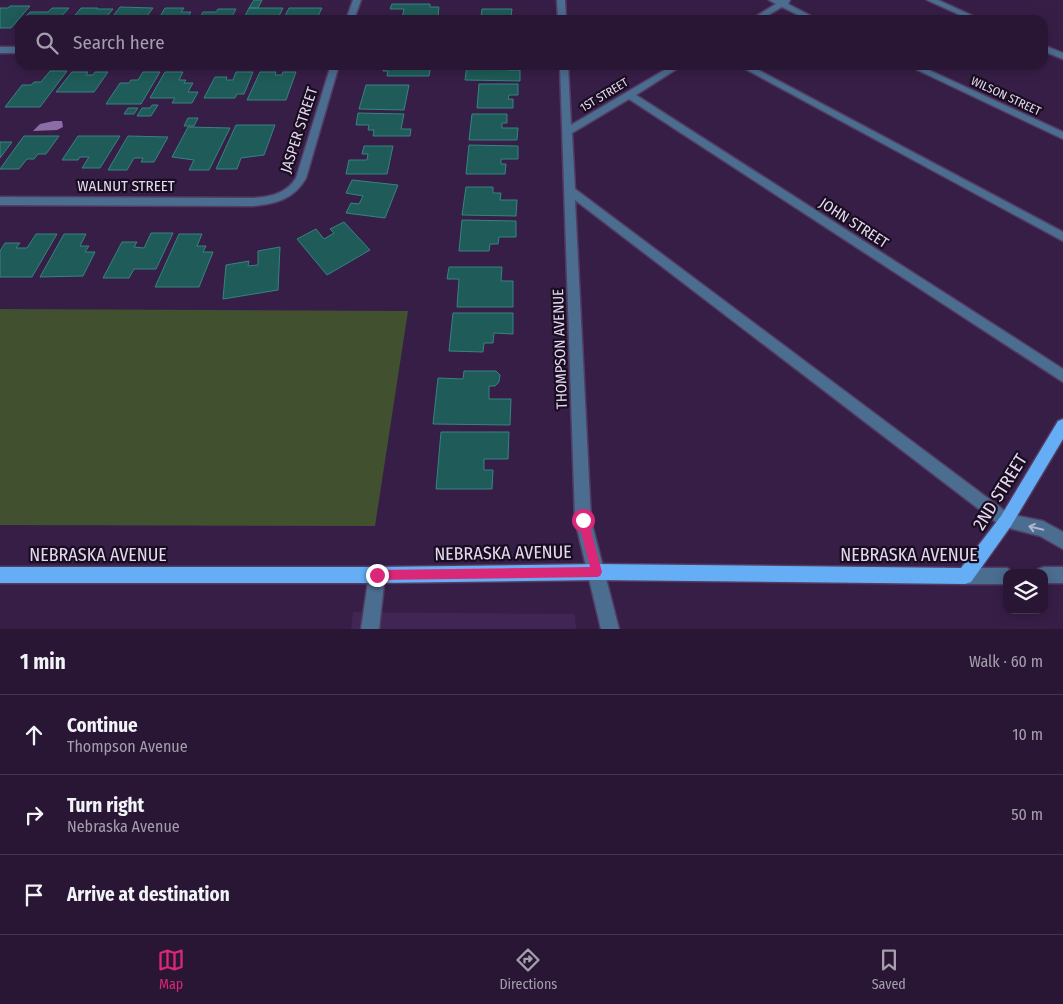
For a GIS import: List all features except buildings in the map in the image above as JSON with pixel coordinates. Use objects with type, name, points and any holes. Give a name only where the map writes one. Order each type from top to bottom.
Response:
[{"type":"main road","name":"2ND STREET","points":[[965,576],[1006,521],[1063,426]]},
{"type":"main road","name":"NEBRASKA AVENUE","points":[[0,575],[377,575],[597,572],[965,576]]},
{"type":"street","points":[[352,15],[357,0]]},
{"type":"street","points":[[561,0],[562,15]]},
{"type":"street","points":[[773,0],[784,2],[806,15]]},
{"type":"street","points":[[931,0],[966,15]]},
{"type":"street","points":[[762,15],[784,2]]},
{"type":"street","points":[[0,50],[15,50]]},
{"type":"street","points":[[1048,50],[1063,56]]},
{"type":"street","name":"JASPER STREET","points":[[252,202],[274,200],[293,191],[298,184],[334,70]]},
{"type":"street","name":"THOMPSON AVENUE","points":[[564,70],[583,520],[610,629]]},
{"type":"street","name":"1ST STREET","points":[[567,132],[672,70]]},
{"type":"street","points":[[751,70],[1063,238]]},
{"type":"street","name":"WILSON STREET","points":[[922,70],[1063,136]]},
{"type":"street","name":"JOHN STREET","points":[[629,95],[1063,376]]},
{"type":"street","points":[[570,191],[1006,521],[1043,529],[1063,541]]},
{"type":"street","name":"WALNUT STREET","points":[[0,201],[252,202]]},
{"type":"street","points":[[370,629],[377,575]]},
{"type":"street","points":[[1048,575],[1063,575]]},
{"type":"street","name":"NEBRASKA AVENUE","points":[[965,576],[1003,576]]},
{"type":"shaded area","points":[[62,121],[63,127],[57,130],[33,131],[40,124]]},
{"type":"shaded area","points":[[353,612],[575,614],[576,629],[351,629]]},
{"type":"green space","points":[[0,309],[408,311],[375,526],[0,525]]},
{"type":"route","points":[[377,575],[597,572],[583,520]]}]
